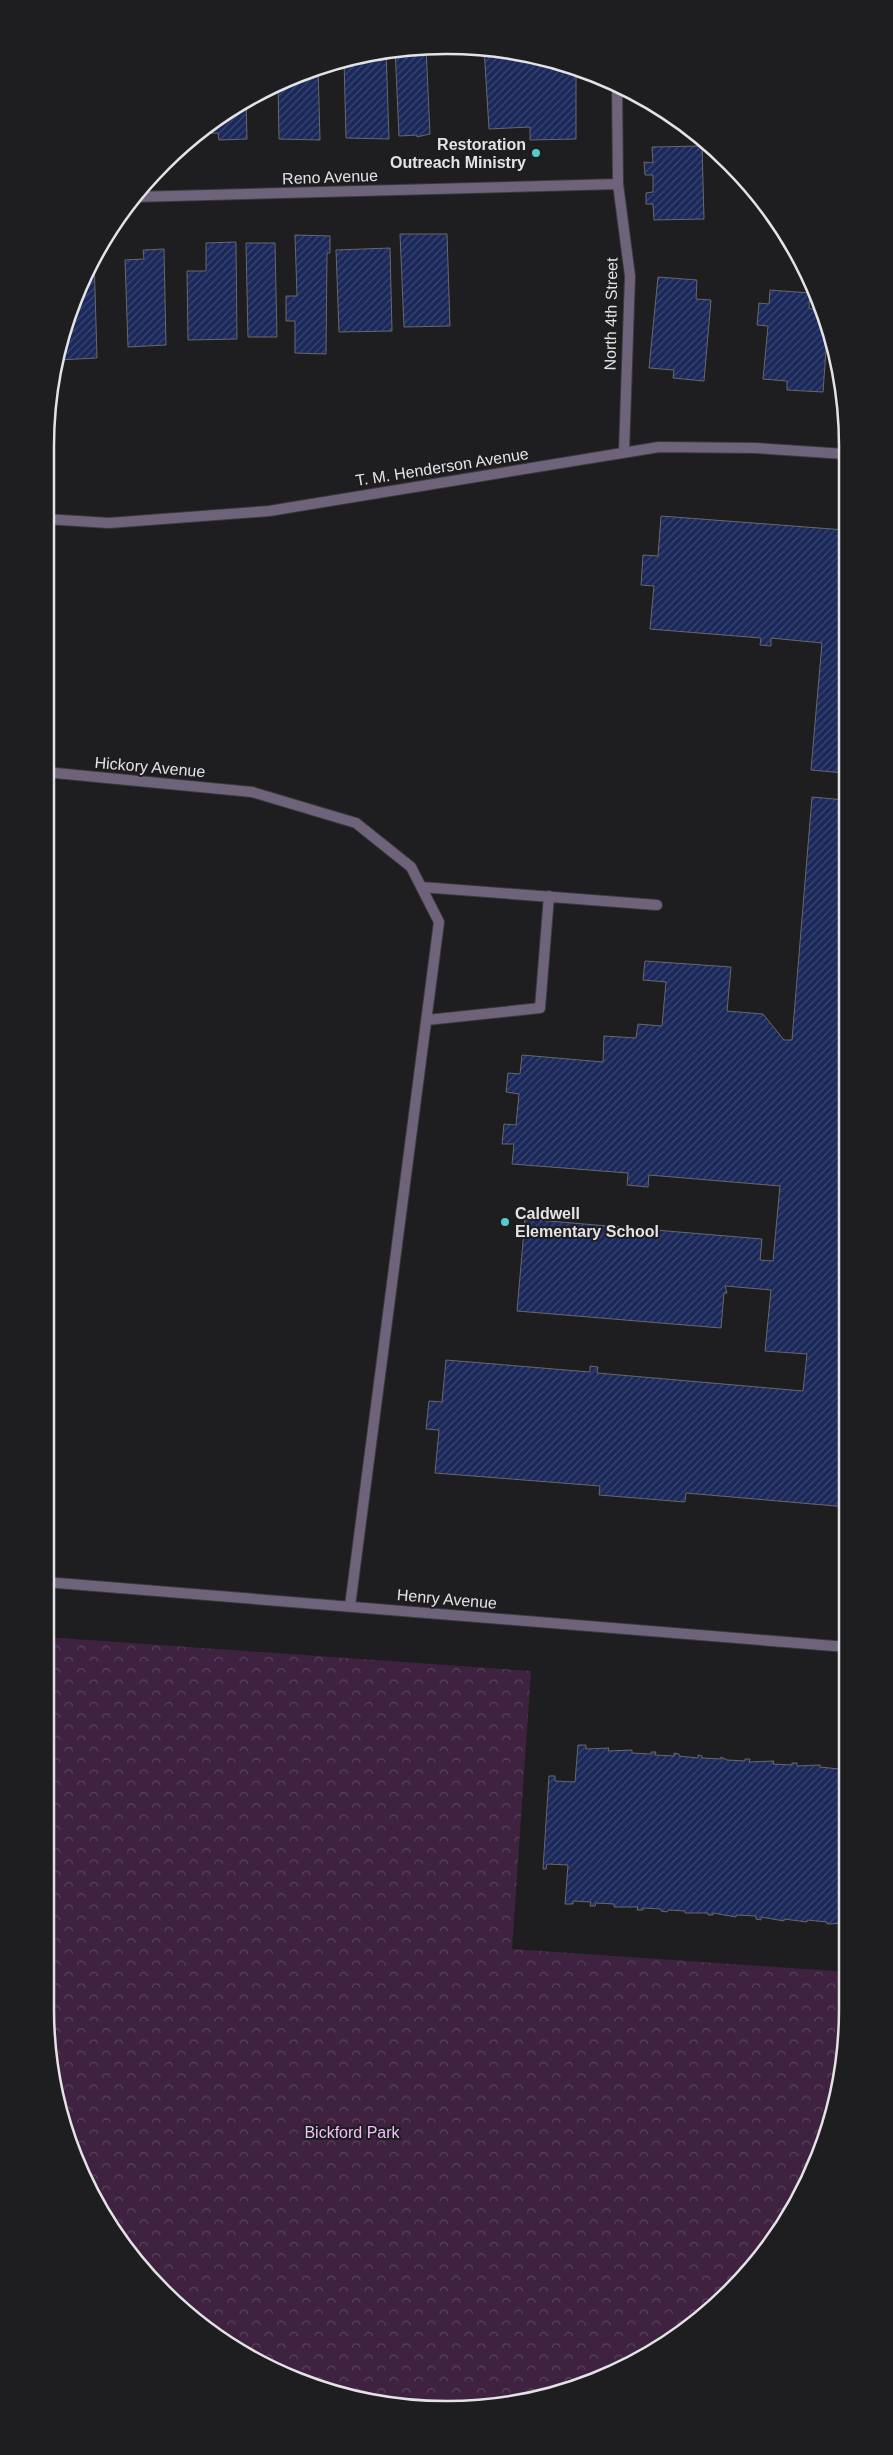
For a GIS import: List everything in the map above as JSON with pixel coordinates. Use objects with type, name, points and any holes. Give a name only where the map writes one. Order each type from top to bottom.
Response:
[{"type":"street","name":"North 4th Street","points":[[617,93],[618,184],[630,276],[624,452]]},
{"type":"street","name":"Reno Avenue","points":[[144,197],[618,184]]},
{"type":"street","name":"T. M. Henderson Avenue","points":[[54,520],[109,523],[269,511],[659,446],[755,448],[839,454]]},
{"type":"street","name":"Hickory Avenue","points":[[54,773],[252,792],[356,823],[411,867],[440,922],[350,1606]]},
{"type":"street","points":[[421,887],[657,905]]},
{"type":"street","points":[[427,1020],[540,1008],[549,896]]},
{"type":"street","name":"Henry Avenue","points":[[54,1583],[839,1646]]},
{"type":"green space","name":"Bickford Park","points":[[54,1638],[531,1671],[512,1949],[839,1971],[836,2060],[826,2110],[799,2182],[787,2205],[758,2248],[705,2304],[686,2320],[643,2349],[620,2361],[573,2380],[523,2394],[498,2398],[446,2401],[395,2398],[370,2394],[345,2388],[296,2371],[250,2349],[228,2335],[188,2304],[135,2248],[106,2205],[94,2182],[67,2110],[57,2060],[54,2008]]},
{"type":"building","points":[[426,55],[430,134],[417,137],[417,135],[399,136],[395,57]]},
{"type":"building","points":[[484,56],[523,61],[576,76],[576,139],[530,140],[530,127],[489,129]]},
{"type":"building","points":[[386,58],[389,139],[346,138],[344,67]]},
{"type":"building","points":[[318,76],[320,140],[279,139],[278,92]]},
{"type":"building","points":[[246,108],[247,139],[219,140],[218,133],[209,133]]},
{"type":"building","points":[[699,146],[702,149],[704,219],[654,220],[653,204],[646,204],[646,193],[653,192],[653,175],[645,175],[644,162],[653,163],[652,147]]},
{"type":"building","points":[[400,234],[447,234],[450,326],[404,327]]},
{"type":"building","points":[[295,235],[330,236],[330,253],[327,253],[326,354],[295,353],[295,321],[286,321],[286,296],[297,296]]},
{"type":"building","points":[[236,242],[237,339],[188,340],[187,271],[206,271],[206,243]]},
{"type":"building","points":[[246,243],[275,243],[277,337],[248,337]]},
{"type":"building","points":[[390,248],[392,331],[339,332],[336,250]]},
{"type":"building","points":[[164,249],[166,345],[128,347],[125,260],[144,259],[143,250]]},
{"type":"building","points":[[94,272],[97,358],[63,360],[75,320]]},
{"type":"building","points":[[658,277],[697,280],[696,299],[711,300],[704,381],[673,378],[674,370],[649,368]]},
{"type":"building","points":[[770,290],[808,293],[810,298],[809,308],[814,310],[826,346],[823,392],[787,390],[787,381],[763,379],[768,326],[757,325],[759,303],[769,304]]},
{"type":"building","points":[[661,516],[839,530],[839,772],[811,770],[822,643],[771,638],[771,646],[760,645],[761,638],[650,629],[654,586],[641,585],[643,555],[658,556]]},
{"type":"building","points":[[812,797],[839,799],[839,1506],[686,1493],[685,1502],[599,1495],[600,1486],[435,1473],[439,1430],[426,1429],[429,1401],[442,1402],[446,1360],[590,1372],[590,1366],[598,1367],[597,1373],[803,1391],[807,1354],[765,1351],[771,1290],[725,1286],[727,1293],[724,1293],[721,1328],[517,1311],[525,1219],[762,1239],[760,1260],[773,1261],[780,1186],[649,1175],[648,1187],[627,1185],[628,1173],[512,1164],[514,1144],[502,1144],[504,1124],[516,1125],[519,1094],[506,1092],[508,1073],[520,1074],[522,1055],[603,1062],[604,1036],[636,1038],[638,1024],[662,1026],[666,982],[643,980],[645,961],[731,967],[727,1011],[763,1014],[784,1040],[792,1040]]},
{"type":"building","points":[[578,1745],[586,1745],[586,1749],[609,1748],[608,1751],[632,1750],[632,1753],[651,1754],[651,1752],[656,1752],[655,1755],[674,1756],[674,1753],[679,1754],[679,1756],[698,1758],[698,1755],[702,1756],[702,1758],[721,1759],[721,1757],[727,1760],[745,1761],[745,1759],[750,1759],[749,1762],[774,1761],[773,1764],[792,1765],[792,1763],[797,1763],[797,1766],[820,1765],[820,1767],[839,1769],[839,1923],[827,1924],[827,1922],[807,1920],[807,1922],[784,1919],[784,1921],[761,1917],[761,1920],[756,1919],[756,1916],[736,1915],[736,1917],[713,1913],[713,1915],[708,1915],[708,1913],[685,1913],[685,1911],[668,1910],[667,1912],[661,1911],[661,1909],[643,1908],[643,1910],[637,1910],[638,1907],[614,1907],[614,1904],[596,1903],[595,1906],[590,1906],[591,1902],[573,1901],[573,1904],[565,1904],[568,1865],[547,1864],[546,1869],[543,1869],[549,1776],[555,1776],[555,1781],[575,1782]]},
{"type":"place","name":"Restoration Outreach Ministry","points":[[536,153]]},
{"type":"place","name":"Caldwell Elementary School","points":[[505,1222]]}]
